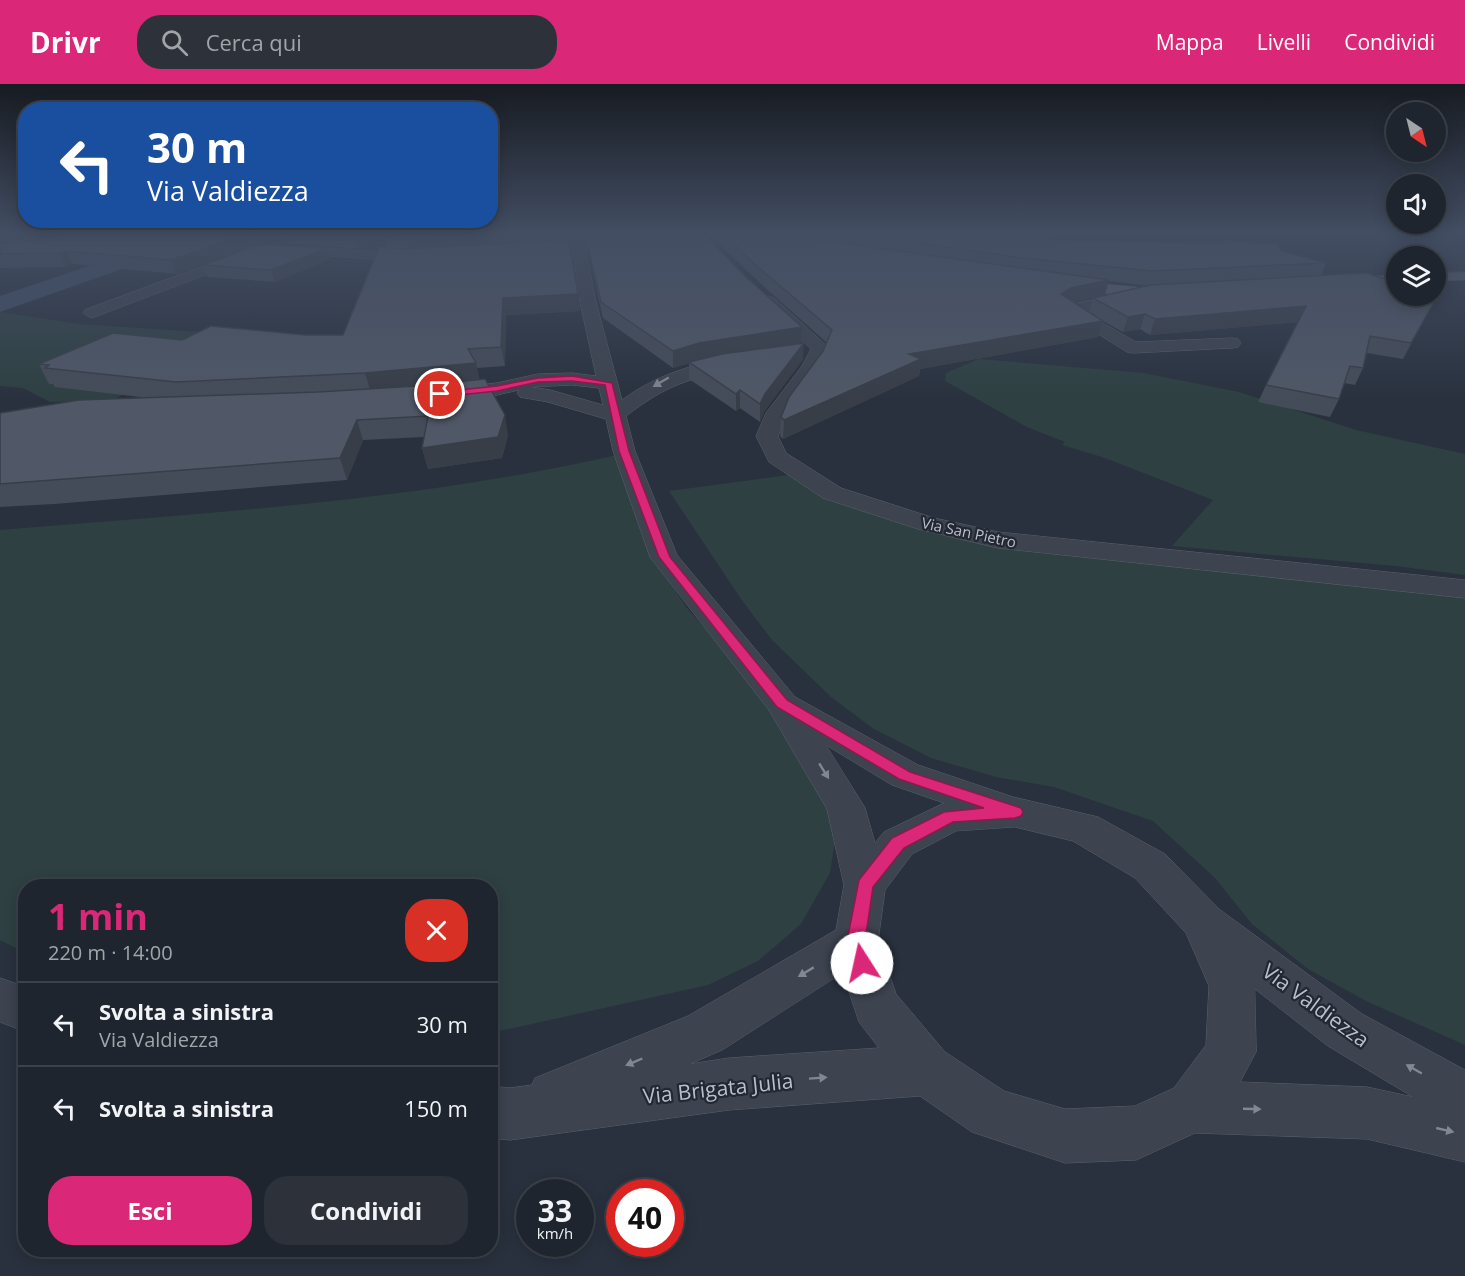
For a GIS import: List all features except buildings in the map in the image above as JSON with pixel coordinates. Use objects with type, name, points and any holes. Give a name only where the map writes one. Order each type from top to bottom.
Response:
[{"type":"main road","points":[[1118,290],[1148,293],[1187,292]]},
{"type":"street","points":[[91,313],[154,290]]},
{"type":"street","points":[[585,290],[624,451],[664,557],[782,704],[846,808],[865,885],[856,941],[876,1006],[927,1070],[991,1113],[1065,1136],[1136,1133],[1193,1107],[1367,1113],[1465,1135]]},
{"type":"street","name":"Via San Pietro","points":[[754,290],[809,350],[811,367],[776,413],[767,436],[777,457],[832,493],[927,525],[998,540],[1050,547],[1196,558],[1465,589]]},
{"type":"street","points":[[1148,293],[1068,310],[1133,348],[1232,343]]},
{"type":"street","points":[[544,388],[571,365],[599,346]]},
{"type":"street","points":[[615,415],[644,392],[670,377],[700,368],[754,359]]},
{"type":"street","points":[[429,396],[497,389],[608,383]]},
{"type":"street","points":[[544,388],[615,415]]},
{"type":"street","points":[[782,704],[905,776],[1015,812],[1084,828],[1150,866],[1203,921],[1232,986],[1231,1052],[1193,1107]]},
{"type":"street","points":[[865,885],[898,843],[950,816],[1015,812]]},
{"type":"street","name":"Via Valdiezza","points":[[1203,921],[1345,1030],[1465,1098]]},
{"type":"street","name":"Via Brigata Julia","points":[[500,1113],[705,1033],[856,941]]},
{"type":"street","points":[[0,1000],[18,1007]]},
{"type":"street","name":"Via Brigata Julia","points":[[500,1113],[729,1084],[927,1070]]},
{"type":"shaded area","points":[[0,312],[79,324],[230,334],[113,400],[50,402],[23,388],[0,386]]},
{"type":"shaded area","points":[[979,359],[1143,373],[1239,392],[1356,430],[1465,454],[1465,575],[1396,566],[1172,546],[1213,500],[1105,458],[1062,445],[1065,442],[1027,427],[945,381],[946,373]]},
{"type":"shaded area","points":[[617,455],[659,567],[687,608],[821,761],[836,834],[830,873],[801,924],[758,961],[708,985],[498,1031],[498,879],[18,879],[18,949],[0,940],[0,530],[310,503],[464,484]]},
{"type":"shaded area","points":[[796,474],[943,531],[1465,591],[1465,1045],[1366,1001],[1308,969],[1252,924],[1215,878],[1153,821],[1054,787],[996,777],[931,758],[874,729],[831,697],[772,640],[741,599],[669,491]]},
{"type":"waterway","points":[[0,304],[42,290]]},
{"type":"route","points":[[440,394],[497,389],[538,380],[572,379],[608,383],[624,451],[664,557],[782,704],[905,776],[1015,812],[950,816],[898,843],[865,885],[856,941],[862,963]]}]
